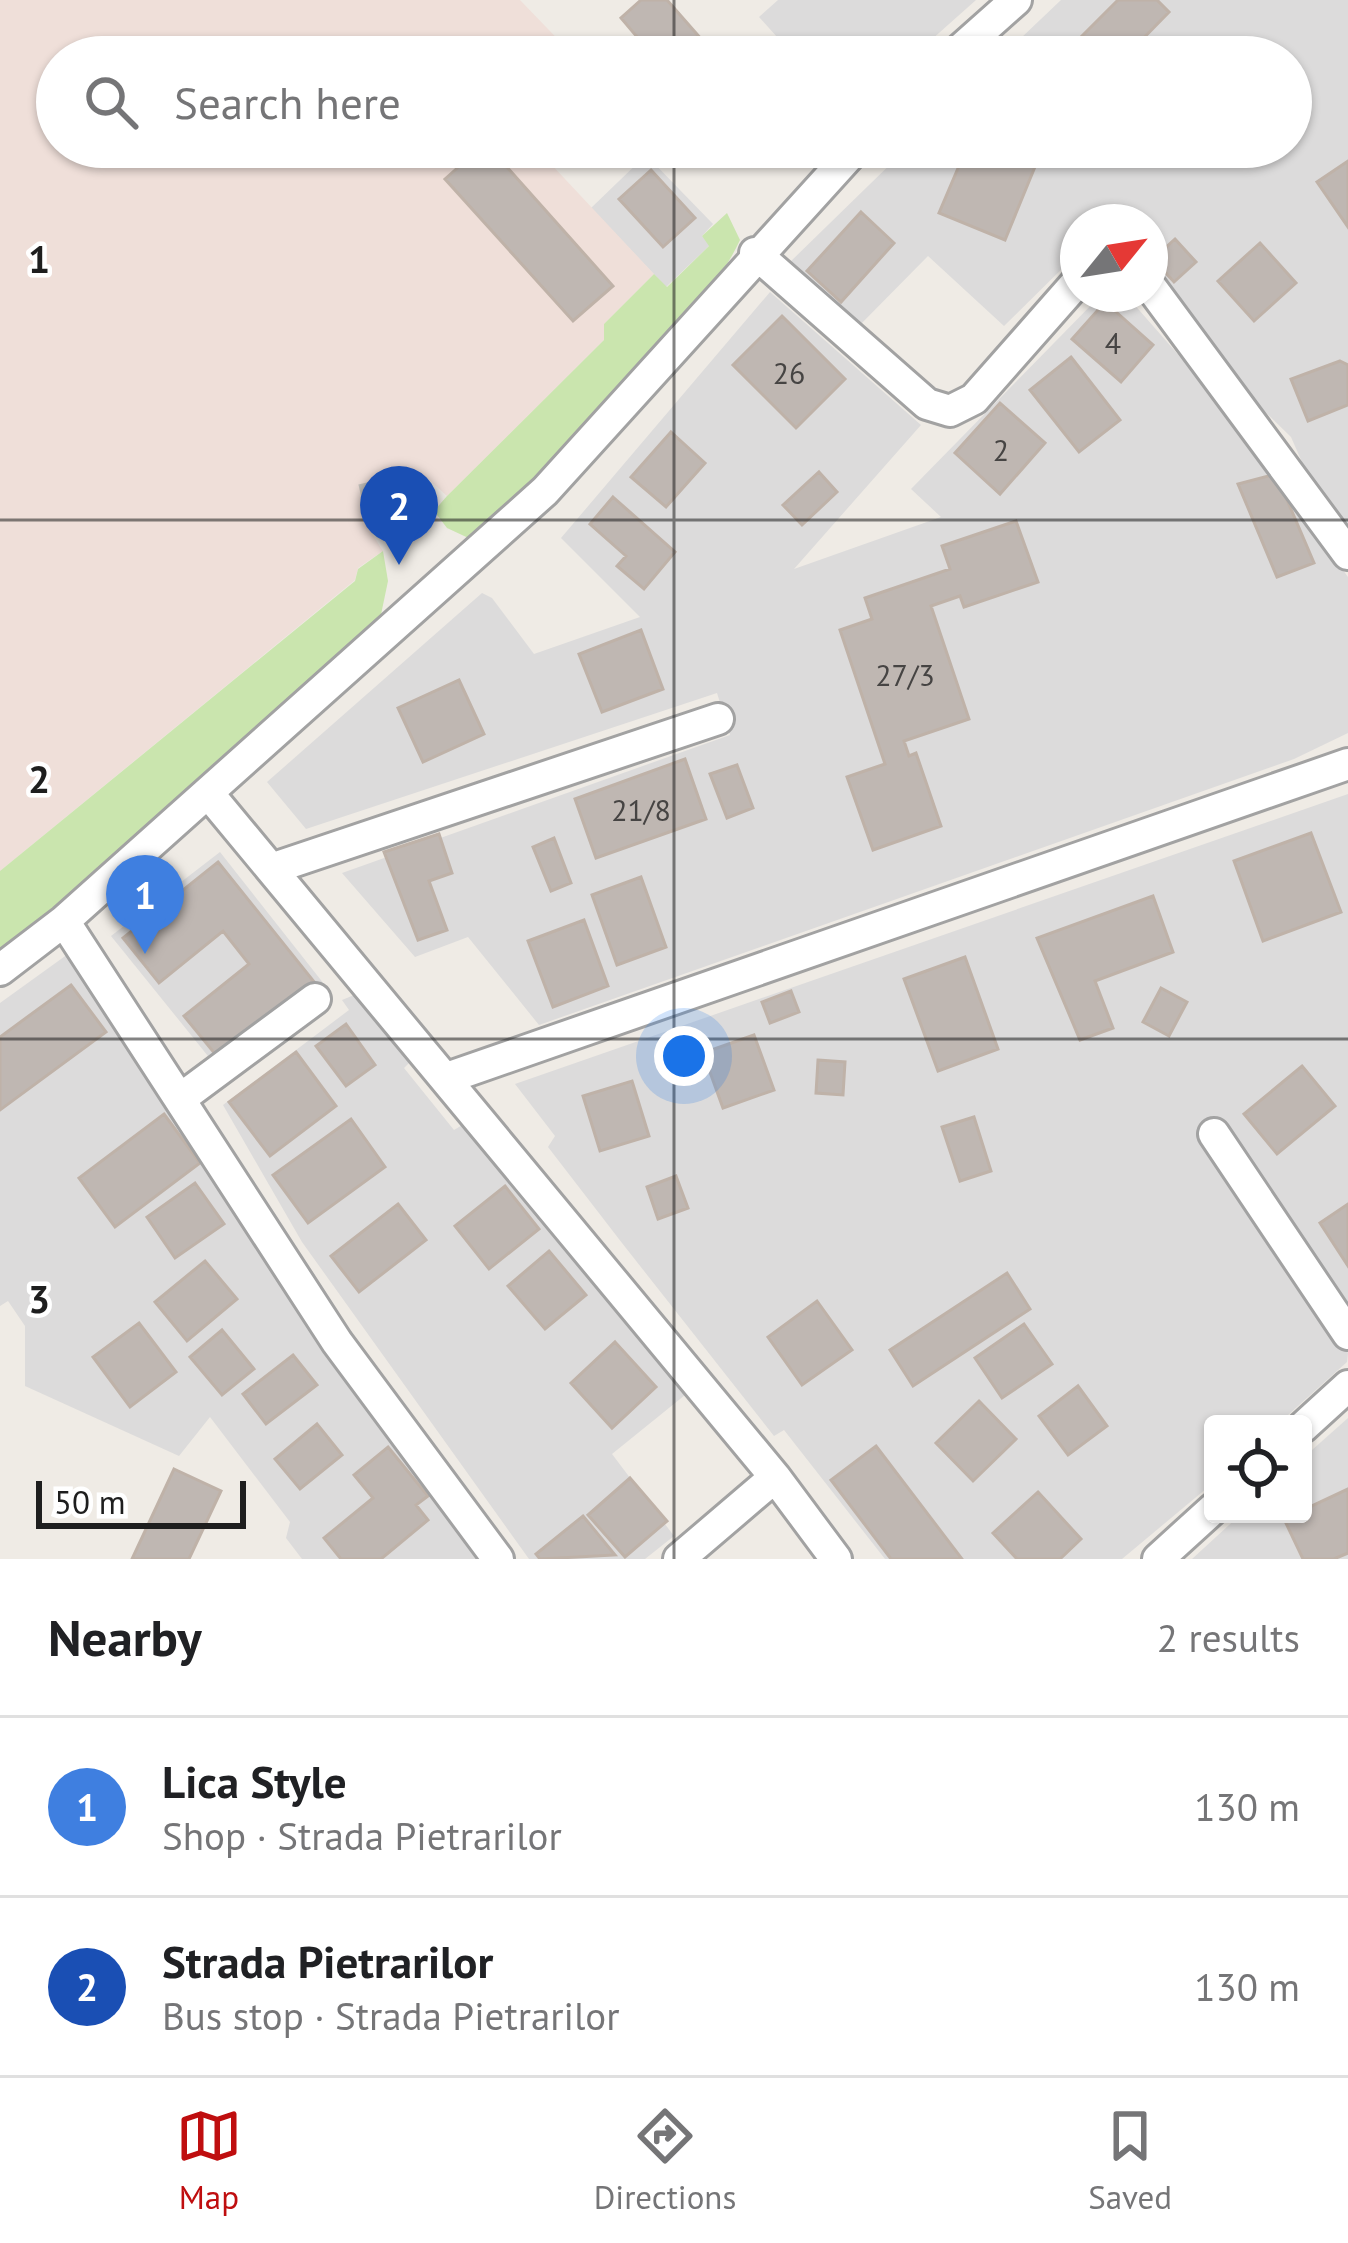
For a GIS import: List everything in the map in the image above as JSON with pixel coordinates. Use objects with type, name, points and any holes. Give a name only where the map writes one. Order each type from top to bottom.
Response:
[{"type":"street","points":[[976,36],[1016,0]]},
{"type":"street","points":[[0,970],[64,921],[544,491],[754,253],[837,168]]},
{"type":"street","points":[[754,253],[927,404],[950,411],[974,399],[1060,301]]},
{"type":"street","points":[[1168,310],[1348,554]]},
{"type":"street","points":[[271,869],[718,719]]},
{"type":"street","points":[[447,1078],[1348,764]]},
{"type":"street","points":[[208,793],[776,1477],[836,1559]]},
{"type":"street","points":[[64,921],[338,1342],[498,1559]]},
{"type":"street","points":[[180,1099],[315,999]]},
{"type":"street","points":[[1214,1134],[1348,1334]]},
{"type":"street","points":[[1312,1419],[1348,1387]]},
{"type":"street","points":[[679,1559],[776,1477]]},
{"type":"street","points":[[1158,1559],[1204,1517]]},
{"type":"shaded area","points":[[0,0],[520,0],[555,36],[36,36],[36,168],[555,168],[654,274],[604,324],[604,340],[447,496],[426,477],[367,526],[383,551],[358,568],[355,580],[0,871]]},
{"type":"shaded area","points":[[778,0],[976,0],[936,36],[776,36],[759,17]]},
{"type":"shaded area","points":[[1061,0],[1348,0],[1348,531],[1305,469],[1291,437],[1253,400],[1168,281],[1168,204],[1060,204],[1060,271],[1004,326],[928,256],[857,328],[788,264],[886,168],[1312,168],[1312,36],[1023,36]]},
{"type":"shaded area","points":[[633,168],[659,168],[713,224],[702,236],[710,245],[666,287],[591,208]]},
{"type":"shaded area","points":[[770,292],[921,425],[794,569],[941,517],[911,489],[1084,312],[1141,312],[1232,416],[1348,577],[1348,733],[1294,759],[539,1025],[468,937],[415,957],[342,873],[730,735],[717,693],[306,829],[267,782],[482,593],[492,598],[534,654],[640,617],[561,538]]},
{"type":"shaded area","points":[[1348,794],[1348,1308],[1200,1138],[1348,1353],[1347,1362],[1288,1415],[1204,1415],[1204,1491],[1122,1559],[885,1559],[784,1430],[774,1436],[622,1243],[548,1147],[555,1136],[515,1084]]},
{"type":"shaded area","points":[[220,852],[324,984],[216,1066],[111,936]]},
{"type":"shaded area","points":[[68,954],[315,1333],[479,1559],[302,1559],[286,1538],[290,1522],[210,1417],[179,1456],[25,1386],[25,1326],[8,1301],[0,1306],[0,1003]]},
{"type":"shaded area","points":[[359,993],[413,1059],[404,1068],[454,1130],[464,1124],[685,1395],[612,1454],[674,1536],[645,1559],[529,1559],[302,1242],[223,1105],[349,1010],[342,1000]]},
{"type":"shaded area","points":[[1348,1418],[1348,1559],[1192,1559],[1231,1523],[1312,1523],[1312,1450]]},
{"type":"green space","points":[[727,213],[740,240],[693,309],[477,542],[447,528],[434,511],[447,496],[604,340],[604,324],[654,274],[667,287],[709,246],[702,236]]},
{"type":"green space","points":[[383,551],[388,581],[378,629],[0,955],[0,871],[355,581],[358,569]]},
{"type":"building","points":[[641,0],[667,0],[699,36],[636,36],[621,18]]},
{"type":"building","points":[[1118,0],[1157,0],[1169,12],[1146,36],[1082,36]]},
{"type":"building","points":[[1348,161],[1348,227],[1317,182]]},
{"type":"building","points":[[457,168],[508,168],[613,286],[573,321],[445,179]]},
{"type":"building","points":[[958,168],[1034,168],[1005,240],[939,213]]},
{"type":"building","points":[[651,170],[695,218],[663,247],[619,199]]},
{"type":"building","points":[[861,212],[894,243],[841,302],[807,271]]},
{"type":"building","points":[[1175,239],[1196,262],[1174,282],[1168,275],[1168,245]]},
{"type":"building","points":[[1260,243],[1296,283],[1254,321],[1218,281]]},
{"type":"building","points":[[1096,312],[1116,312],[1153,345],[1121,382],[1072,339]]},
{"type":"building","points":[[782,316],[845,379],[796,428],[733,365]]},
{"type":"building","points":[[1071,357],[1120,420],[1079,452],[1030,390]]},
{"type":"building","points":[[1340,361],[1348,365],[1348,405],[1308,421],[1291,379]]},
{"type":"building","points":[[1000,403],[1045,443],[1000,494],[955,453]]},
{"type":"building","points":[[671,432],[705,463],[666,507],[631,477]]},
{"type":"building","points":[[819,472],[837,492],[802,525],[783,505]]},
{"type":"building","points":[[1276,474],[1314,563],[1277,577],[1238,484]]},
{"type":"building","points":[[613,497],[675,552],[644,589],[617,566],[626,556],[590,524]]},
{"type":"building","points":[[1016,521],[1038,582],[964,607],[960,596],[931,606],[969,719],[904,741],[909,756],[916,753],[941,826],[873,850],[847,777],[885,764],[840,630],[872,619],[865,598],[950,569],[942,546]]},
{"type":"building","points":[[641,630],[663,689],[602,712],[579,654]]},
{"type":"building","points":[[459,680],[484,734],[423,762],[398,708]]},
{"type":"building","points":[[685,759],[706,819],[596,858],[575,799]]},
{"type":"building","points":[[737,765],[753,808],[727,818],[710,774]]},
{"type":"building","points":[[1311,833],[1341,912],[1263,941],[1234,861]]},
{"type":"building","points":[[439,834],[452,873],[429,881],[447,930],[418,940],[384,852]]},
{"type":"building","points":[[554,838],[571,883],[551,891],[533,847]]},
{"type":"building","points":[[218,862],[315,983],[220,1060],[184,1016],[249,964],[223,931],[159,983],[123,938]]},
{"type":"building","points":[[641,877],[666,947],[617,965],[592,895]]},
{"type":"building","points":[[1153,896],[1173,952],[1095,981],[1113,1028],[1080,1040],[1037,938]]},
{"type":"building","points":[[584,920],[608,986],[553,1007],[528,941]]},
{"type":"building","points":[[965,957],[998,1049],[938,1071],[904,979]]},
{"type":"building","points":[[71,985],[106,1032],[0,1110],[0,1037]]},
{"type":"building","points":[[1161,988],[1187,1002],[1169,1036],[1143,1022]]},
{"type":"building","points":[[791,991],[799,1012],[770,1023],[762,1002]]},
{"type":"building","points":[[346,1024],[375,1065],[346,1086],[316,1046]]},
{"type":"building","points":[[754,1035],[774,1090],[723,1108],[703,1053]]},
{"type":"building","points":[[296,1052],[336,1106],[270,1156],[229,1102]]},
{"type":"building","points":[[818,1060],[845,1062],[843,1095],[816,1093]]},
{"type":"building","points":[[1302,1066],[1335,1106],[1277,1154],[1244,1114]]},
{"type":"building","points":[[632,1081],[649,1136],[600,1151],[583,1096]]},
{"type":"building","points":[[164,1114],[200,1163],[115,1227],[79,1178]]},
{"type":"building","points":[[974,1117],[991,1171],[960,1181],[942,1127]]},
{"type":"building","points":[[351,1119],[385,1167],[308,1223],[273,1175]]},
{"type":"building","points":[[676,1176],[688,1208],[658,1219],[647,1187]]},
{"type":"building","points":[[195,1183],[224,1224],[175,1258],[147,1217]]},
{"type":"building","points":[[505,1186],[539,1229],[489,1269],[455,1226]]},
{"type":"building","points":[[398,1204],[426,1240],[359,1292],[331,1256]]},
{"type":"building","points":[[1348,1204],[1348,1266],[1320,1223]]},
{"type":"building","points":[[549,1251],[586,1295],[545,1329],[508,1286]]},
{"type":"building","points":[[205,1261],[237,1299],[187,1341],[155,1302]]},
{"type":"building","points":[[1007,1273],[1030,1309],[913,1386],[890,1350]]},
{"type":"building","points":[[817,1301],[852,1350],[802,1385],[768,1337]]},
{"type":"building","points":[[139,1323],[176,1372],[130,1407],[93,1357]]},
{"type":"building","points":[[1024,1324],[1052,1364],[1002,1398],[975,1358]]},
{"type":"building","points":[[222,1330],[254,1369],[222,1395],[190,1357]]},
{"type":"building","points":[[615,1342],[656,1387],[612,1428],[571,1383]]},
{"type":"building","points":[[293,1355],[317,1385],[266,1424],[243,1394]]},
{"type":"building","points":[[1078,1386],[1107,1426],[1068,1455],[1039,1416]]},
{"type":"building","points":[[979,1401],[1016,1439],[973,1481],[936,1443]]},
{"type":"building","points":[[317,1424],[342,1455],[300,1489],[275,1459]]},
{"type":"building","points":[[876,1446],[962,1559],[891,1559],[831,1480]]},
{"type":"building","points":[[388,1447],[428,1496],[416,1505],[428,1520],[381,1559],[341,1559],[324,1538],[373,1498],[354,1475]]},
{"type":"building","points":[[174,1469],[221,1491],[189,1559],[132,1559]]},
{"type":"building","points":[[630,1478],[667,1521],[625,1557],[588,1515]]},
{"type":"building","points":[[1348,1489],[1348,1553],[1334,1559],[1303,1559],[1286,1523],[1312,1523],[1312,1506]]},
{"type":"building","points":[[1038,1492],[1081,1539],[1060,1559],[1017,1559],[993,1533]]},
{"type":"building","points":[[583,1516],[615,1555],[540,1559],[536,1554]]},
{"type":"tunnel","points":[[373,481],[377,498]]},
{"type":"place","name":"Strada Pietrarilor","points":[[399,565]]},
{"type":"place","name":"Lica Style","points":[[145,954]]}]
